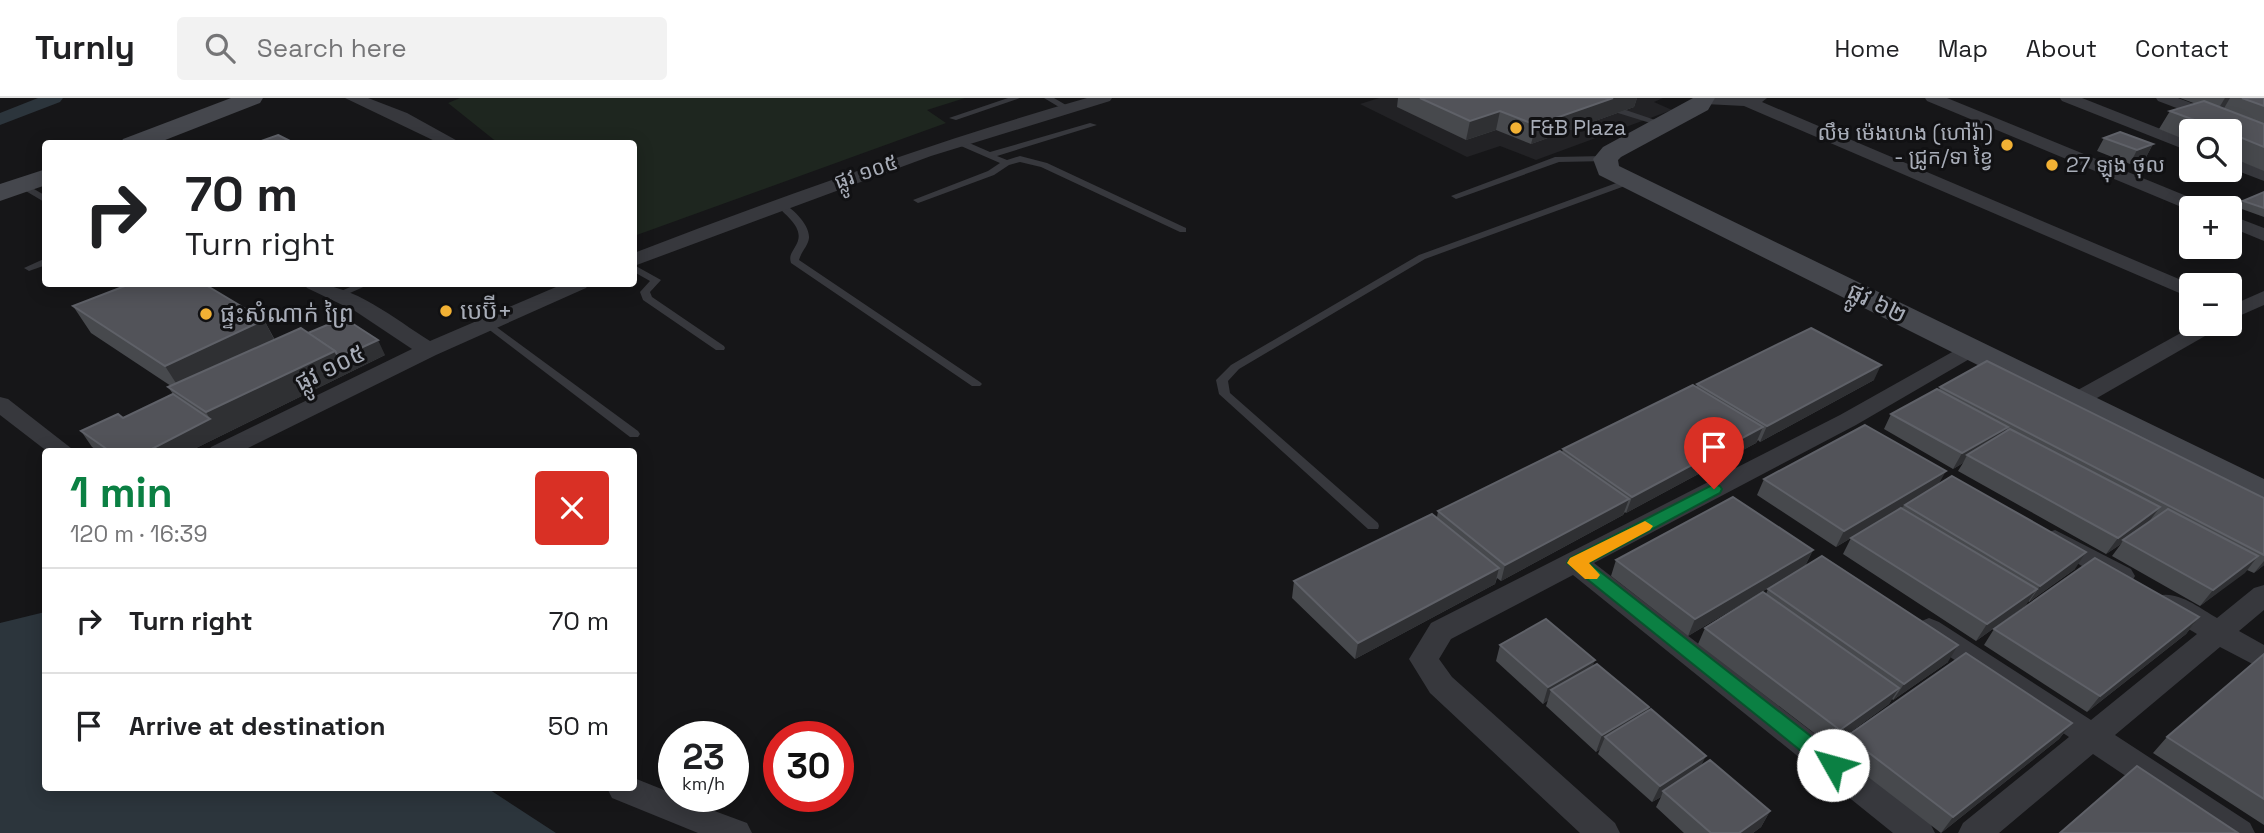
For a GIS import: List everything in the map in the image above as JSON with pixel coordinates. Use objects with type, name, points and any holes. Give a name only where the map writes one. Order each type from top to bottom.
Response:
[{"type":"street","points":[[142,140],[252,98]]},
{"type":"street","points":[[353,98],[401,116],[447,140]]},
{"type":"street","name":"ផ្លូវ ១០៥","points":[[637,259],[957,141],[1104,98]]},
{"type":"street","points":[[1933,98],[2179,199]]},
{"type":"street","points":[[2068,98],[2179,142]]},
{"type":"street","points":[[2164,98],[2264,136]]},
{"type":"street","points":[[1605,159],[1705,99],[1753,100],[2179,287]]},
{"type":"street","name":"ផ្លូវ ៦២","points":[[1605,159],[1608,170],[2264,494]]},
{"type":"street","points":[[2242,167],[2264,176]]},
{"type":"street","points":[[2242,226],[2264,235]]},
{"type":"street","points":[[320,287],[362,307],[428,350]]},
{"type":"street","name":"ផ្លូវ ១០៥","points":[[228,448],[428,350],[572,287]]},
{"type":"street","points":[[2242,306],[2264,297]]},
{"type":"street","points":[[2075,401],[2191,336]]},
{"type":"street","points":[[1603,833],[1441,685],[1424,659],[1441,631],[1576,563],[1725,497],[1848,420],[1970,349]]},
{"type":"street","points":[[0,404],[59,448]]},
{"type":"street","points":[[1848,420],[1872,434]]},
{"type":"street","points":[[2039,530],[2264,659]]},
{"type":"street","points":[[1576,563],[1918,833]]},
{"type":"street","points":[[1975,833],[2264,595]]},
{"type":"street","points":[[1910,617],[2238,833]]},
{"type":"street","points":[[631,791],[735,833]]},
{"type":"lane","points":[[953,118],[1016,98]]},
{"type":"lane","points":[[1048,98],[1067,108]]},
{"type":"lane","points":[[1604,107],[1663,124]]},
{"type":"lane","points":[[989,155],[1093,125]]},
{"type":"lane","points":[[957,141],[1006,163]]},
{"type":"lane","points":[[918,200],[991,173],[1006,163],[1020,159],[1044,165],[1183,230]]},
{"type":"lane","points":[[1456,196],[1558,159],[1605,159]]},
{"type":"lane","points":[[1373,526],[1225,394],[1222,380],[1235,367],[1422,257],[1630,181]]},
{"type":"lane","points":[[23,185],[42,197]]},
{"type":"lane","points":[[780,204],[803,230],[804,240],[795,254],[794,261],[976,384]]},
{"type":"lane","points":[[29,268],[42,263]]},
{"type":"lane","points":[[637,270],[656,280],[645,292],[647,298],[720,348]]},
{"type":"lane","points":[[337,295],[357,287]]},
{"type":"lane","points":[[487,323],[634,434]]},
{"type":"shaded area","points":[[460,98],[965,98],[927,110],[946,123],[637,235],[637,140],[494,140],[448,103]]},
{"type":"shaded area","name":"F&B Plaza","points":[[1379,98],[1663,98],[1654,102],[1672,110],[1536,160],[1500,146],[1467,157],[1360,104]]},
{"type":"shaded area","points":[[42,613],[42,791],[492,791],[556,833],[0,833],[0,623]]},
{"type":"building","points":[[1420,98],[1613,98],[1536,125],[1500,111],[1470,121]]},
{"type":"building","points":[[2242,98],[2264,98],[2264,106]]},
{"type":"building","points":[[2204,101],[2264,124],[2264,147],[2242,138],[2242,119],[2192,119],[2170,111]]},
{"type":"building","points":[[2120,132],[2153,144],[2137,150],[2104,138]]},
{"type":"building","points":[[278,135],[288,140],[264,140]]},
{"type":"building","points":[[2264,192],[2264,208],[2243,201]]},
{"type":"building","points":[[122,287],[209,287],[264,320],[165,366],[73,306]]},
{"type":"building","points":[[344,318],[378,340],[339,358],[335,351],[308,333]]},
{"type":"building","points":[[301,328],[335,351],[206,412],[168,387]]},
{"type":"building","points":[[1811,328],[1881,365],[1767,426],[1697,384]]},
{"type":"building","points":[[1987,361],[2264,498],[2264,555],[1940,387]]},
{"type":"building","points":[[1693,385],[1763,427],[1632,497],[1563,449]]},
{"type":"building","points":[[1937,389],[2008,427],[1962,453],[1891,414]]},
{"type":"building","points":[[173,394],[210,419],[154,448],[105,448],[81,431],[118,414],[123,418]]},
{"type":"building","points":[[1865,425],[1946,471],[1844,531],[1764,479]]},
{"type":"building","points":[[2010,429],[2160,507],[2118,538],[1967,455]]},
{"type":"building","points":[[1560,451],[1629,499],[1505,565],[1438,511]]},
{"type":"building","points":[[1952,476],[2086,552],[2040,586],[1905,505]]},
{"type":"building","points":[[1733,497],[1813,550],[1695,619],[1616,560]]},
{"type":"building","points":[[1901,508],[2037,589],[1987,624],[1851,538]]},
{"type":"building","points":[[2168,509],[2258,556],[2213,590],[2123,540]]},
{"type":"building","points":[[1432,514],[1499,568],[1358,643],[1294,581]]},
{"type":"building","points":[[1822,556],[1958,645],[1904,684],[1768,589]]},
{"type":"building","points":[[2095,558],[2199,617],[2100,696],[1994,629]]},
{"type":"building","points":[[1763,592],[1899,688],[1840,730],[1705,628]]},
{"type":"building","points":[[1546,619],[1595,660],[1548,687],[1500,645]]},
{"type":"building","points":[[1966,653],[2072,723],[1953,817],[1847,736]]},
{"type":"building","points":[[2264,654],[2264,799],[2167,737]]},
{"type":"building","points":[[1597,664],[1649,707],[1602,735],[1551,690]]},
{"type":"building","points":[[1651,709],[1706,756],[1660,786],[1605,737]]},
{"type":"building","points":[[1710,760],[1770,811],[1739,833],[1711,833],[1663,791]]},
{"type":"building","points":[[2137,766],[2238,833],[2060,833]]},
{"type":"waterway","points":[[0,119],[54,98]]},
{"type":"slow traffic","points":[[1591,575],[1576,563],[1645,526]]},
{"type":"place","name":"F&B Plaza","points":[[1516,128]]},
{"type":"place","name":"លឹម ម៉េងហេង (ហៅរ៉ា) - ជ្រូក/ទា ខ្វៃ","points":[[2007,145]]},
{"type":"place","name":"27 ឡុង ថុល","points":[[2052,165]]},
{"type":"place","name":"បេប៊ី+","points":[[446,311]]},
{"type":"place","name":"ផ្ទះសំណាក់ ព្រៃ","points":[[206,314]]},
{"type":"route","points":[[1714,489],[1576,563],[1833,765]]}]
